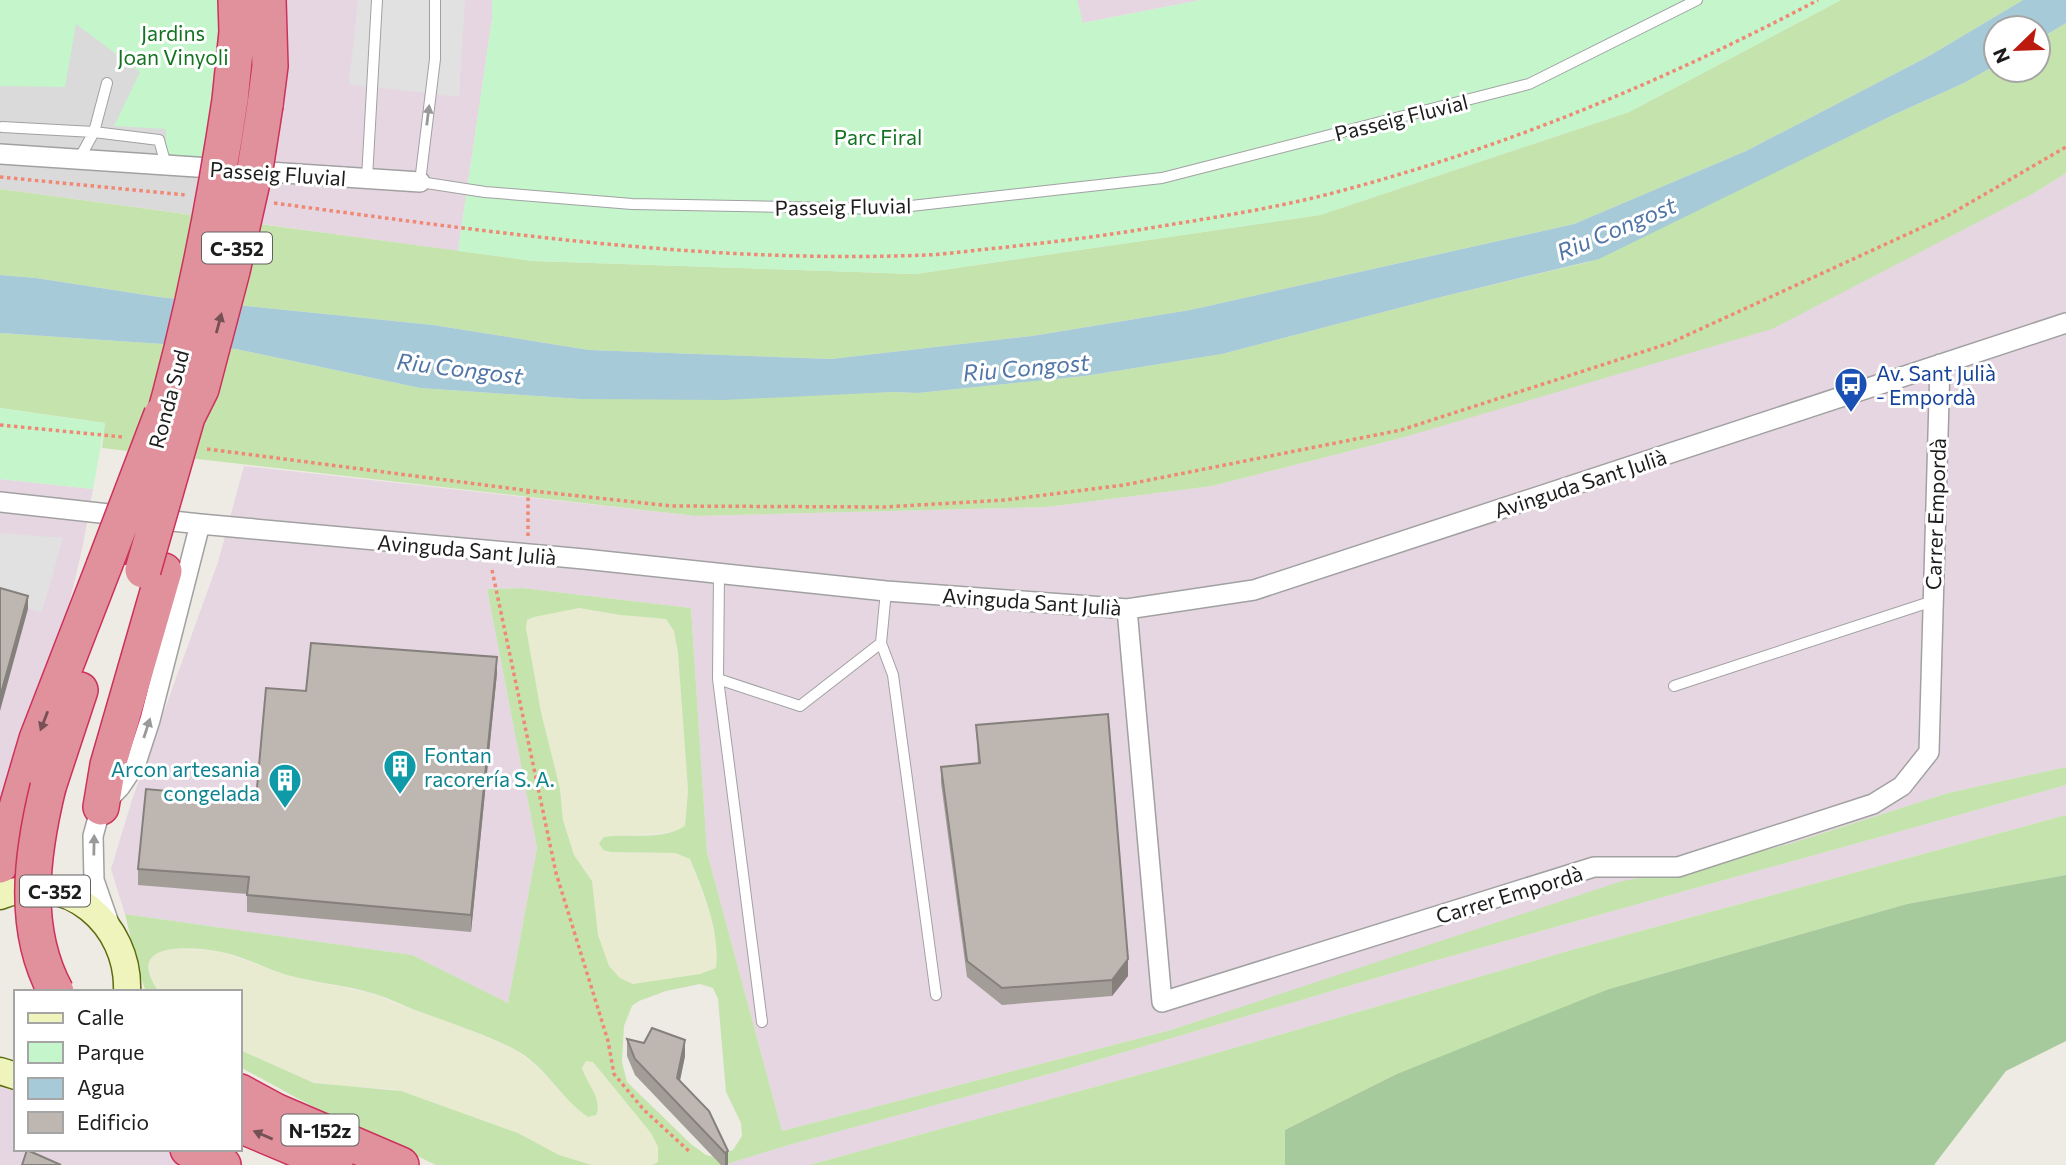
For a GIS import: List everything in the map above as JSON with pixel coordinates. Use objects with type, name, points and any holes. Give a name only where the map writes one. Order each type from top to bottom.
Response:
[{"type":"highway","name":"Ronda Sud","points":[[190,380],[230,100],[237,32],[236,0]]},
{"type":"highway","name":"Ronda Sud","points":[[190,380],[249,195],[270,66],[268,0]]},
{"type":"highway","points":[[270,66],[285,14],[285,0]]},
{"type":"highway","points":[[0,865],[37,739],[133,568],[200,420],[190,380]]},
{"type":"highway","points":[[102,807],[133,568],[190,380]]},
{"type":"highway","name":"C-352","points":[[55,990],[39,946],[33,903],[37,833],[58,787],[133,568]]},
{"type":"highway","name":"C-352","points":[[58,787],[55,901],[60,938],[79,990]]},
{"type":"highway","name":"N-152z","points":[[242,1093],[275,1111],[401,1165]]},
{"type":"highway","points":[[242,1126],[333,1164]]},
{"type":"highway","points":[[192,1151],[223,1165]]},
{"type":"highway","points":[[242,1151],[274,1165]]},
{"type":"street","name":"Passeig Fluvial","points":[[0,154],[420,183]]},
{"type":"street","name":"Avinguda Sant Julià","points":[[0,502],[886,591],[1127,609],[1254,590],[2066,323]]},
{"type":"street","name":"Carrer Empordà","points":[[1127,609],[1162,1002],[1594,867],[1678,867],[1873,804],[1902,786],[1929,752],[1940,364]]},
{"type":"street","points":[[127,990],[128,975],[122,950],[94,880],[93,836],[102,807],[120,787],[136,762],[150,720],[200,524]]},
{"type":"street","points":[[0,896],[12,891],[40,889],[66,895],[91,908],[112,930]]},
{"type":"lane","points":[[367,178],[377,0]]},
{"type":"lane","points":[[420,183],[435,59],[435,0]]},
{"type":"lane","name":"Passeig Fluvial","points":[[420,183],[485,192],[632,204],[884,209],[1162,178],[1529,84],[1697,0]]},
{"type":"lane","points":[[79,159],[93,132],[107,83]]},
{"type":"lane","points":[[2,127],[93,132],[159,140],[166,165]]},
{"type":"lane","points":[[719,573],[718,679],[762,1022]]},
{"type":"lane","points":[[886,591],[881,643],[893,676],[936,995]]},
{"type":"lane","points":[[1674,686],[1933,601]]},
{"type":"lane","points":[[718,679],[800,706],[881,643]]},
{"type":"path","points":[[203,449],[672,506],[884,507],[1005,500],[1124,485],[1401,430],[1670,343],[1947,216],[2066,147]]},
{"type":"path","points":[[0,177],[194,195]]},
{"type":"path","points":[[0,425],[125,437]]},
{"type":"path","points":[[527,555],[528,490]]},
{"type":"path","points":[[488,551],[556,873],[608,1041],[614,1073],[644,1110],[691,1153]]},
{"type":"shaded area","points":[[0,0],[252,0],[224,219],[0,189]]},
{"type":"shaded area","points":[[252,0],[492,0],[492,19],[458,251],[224,219]]},
{"type":"shaded area","points":[[358,0],[465,0],[459,97],[349,84]]},
{"type":"shaded area","points":[[1077,0],[1201,0],[1082,23]]},
{"type":"shaded area","points":[[2066,173],[2066,767],[1948,793],[1789,844],[1678,872],[1171,1030],[782,1131],[707,852],[691,608],[522,588],[487,589],[537,848],[508,1003],[412,955],[125,914],[111,869],[132,800],[218,562],[244,466],[696,516],[1047,507],[1212,486],[1401,438],[2034,193]]},
{"type":"shaded area","points":[[0,479],[93,489],[83,545],[37,739],[0,865]]},
{"type":"shaded area","points":[[0,533],[63,538],[42,612],[0,601]]},
{"type":"shaded area","points":[[2066,785],[2066,815],[1582,947],[1182,1063],[809,1165],[724,1165],[1067,1069],[1430,962]]},
{"type":"shaded area","points":[[0,1071],[14,1075],[14,1151],[192,1151],[223,1165],[0,1165]]},
{"type":"green space","name":"Jardins Joan Vinyoli","points":[[0,0],[217,0],[219,19],[205,159],[166,154],[166,129],[114,126],[140,72],[76,24],[65,87],[0,86]]},
{"type":"green space","name":"Parc Firal","points":[[492,0],[1077,0],[1083,23],[1201,0],[1841,0],[1629,112],[1320,215],[915,274],[534,261],[458,251],[492,19]]},
{"type":"green space","points":[[1841,0],[2023,0],[2000,14],[1982,14],[1982,24],[1929,56],[1746,151],[1574,224],[1190,310],[1032,336],[831,359],[589,350],[433,325],[159,297],[0,275],[0,189],[534,261],[915,274],[1320,215],[1629,112]]},
{"type":"green space","points":[[2066,23],[2066,173],[2034,193],[1772,329],[1401,438],[1212,486],[1047,507],[696,516],[102,448],[105,423],[0,408],[0,333],[236,349],[420,388],[580,399],[918,393],[1085,376],[1222,354],[1588,262],[1982,73],[1982,84],[2052,84],[2052,32]]},
{"type":"green space","points":[[0,408],[105,423],[93,489],[0,479]]},
{"type":"green space","points":[[522,588],[691,608],[707,852],[782,1131],[1171,1030],[1622,881],[1678,872],[1789,844],[1948,793],[2066,767],[2066,785],[1430,962],[1067,1069],[724,1165],[652,1165],[658,1162],[658,1147],[651,1133],[593,1062],[586,1061],[582,1068],[594,1092],[598,1109],[596,1115],[588,1117],[525,1055],[477,1033],[354,988],[287,975],[235,955],[190,948],[163,951],[154,956],[149,964],[150,976],[158,990],[145,990],[125,914],[412,955],[508,1003],[537,848],[487,589]],"holes":[[[579,608],[666,619],[674,631],[688,790],[685,826],[676,831],[656,835],[604,837],[599,843],[603,850],[611,852],[675,853],[690,859],[713,926],[717,954],[716,968],[700,974],[633,984],[620,978],[609,966],[598,935],[592,881],[574,855],[563,820],[560,789],[541,712],[526,628],[527,620],[534,617]],[[700,984],[713,988],[718,999],[726,1092],[741,1123],[742,1136],[733,1150],[714,1157],[706,1155],[691,1144],[627,1082],[622,1062],[624,1026],[632,1006],[666,991]]]},
{"type":"green space","points":[[579,608],[666,619],[674,631],[688,790],[685,826],[663,833],[604,837],[599,843],[611,852],[675,853],[690,859],[709,910],[716,942],[716,968],[700,974],[634,984],[620,978],[609,966],[602,952],[592,881],[574,855],[563,820],[560,789],[541,712],[526,628],[527,620],[542,614]]},
{"type":"green space","points":[[2066,815],[2066,875],[1907,904],[1609,989],[1285,1130],[1285,1165],[809,1165],[1182,1063],[1582,947]]},
{"type":"green space","points":[[2066,875],[2066,1041],[2006,1071],[1934,1165],[1285,1165],[1285,1130],[1397,1074],[1609,989],[1907,904]]},
{"type":"green space","points":[[169,948],[219,951],[290,976],[377,995],[446,1020],[516,1050],[588,1117],[588,1085],[582,1068],[586,1061],[593,1062],[651,1133],[658,1147],[658,1163],[590,1165],[559,1155],[518,1133],[394,1089],[331,1085],[306,1080],[242,1051],[242,990],[158,990],[151,977],[149,960],[153,954]]},
{"type":"green space","points":[[242,1051],[314,1083],[401,1091],[518,1133],[559,1155],[592,1165],[436,1165],[308,1104],[242,1068]]},
{"type":"water","points":[[2023,0],[2066,0],[2066,23],[2052,32],[2052,14],[2000,14]]},
{"type":"water","name":"Riu Congost","points":[[1982,24],[1982,73],[1599,259],[1222,354],[1085,376],[918,393],[723,400],[580,399],[420,388],[236,349],[0,333],[0,275],[159,297],[433,325],[589,350],[831,359],[1032,336],[1190,310],[1574,224],[1746,151],[1929,56]]},
{"type":"building","points":[[0,588],[28,596],[0,697]]},
{"type":"building","name":"Fontan racorería S. A.","points":[[311,643],[497,657],[471,915],[247,895],[249,877],[138,869],[146,789],[256,799],[266,688],[306,691]]},
{"type":"building","points":[[1108,714],[1128,959],[1112,980],[1002,988],[967,961],[941,767],[980,763],[976,725]]},
{"type":"building","points":[[652,1028],[685,1040],[677,1078],[709,1111],[728,1151],[725,1153],[635,1059],[627,1039],[644,1043]]},
{"type":"building","points":[[27,1151],[29,1151],[61,1165],[22,1165]]},
{"type":"place","name":"Av. Sant Julià - Empordà","points":[[1851,414]]},
{"type":"place","name":"Fontan racorería S. A.","points":[[400,796]]},
{"type":"place","name":"Arcon artesania congelada","points":[[285,810]]}]
